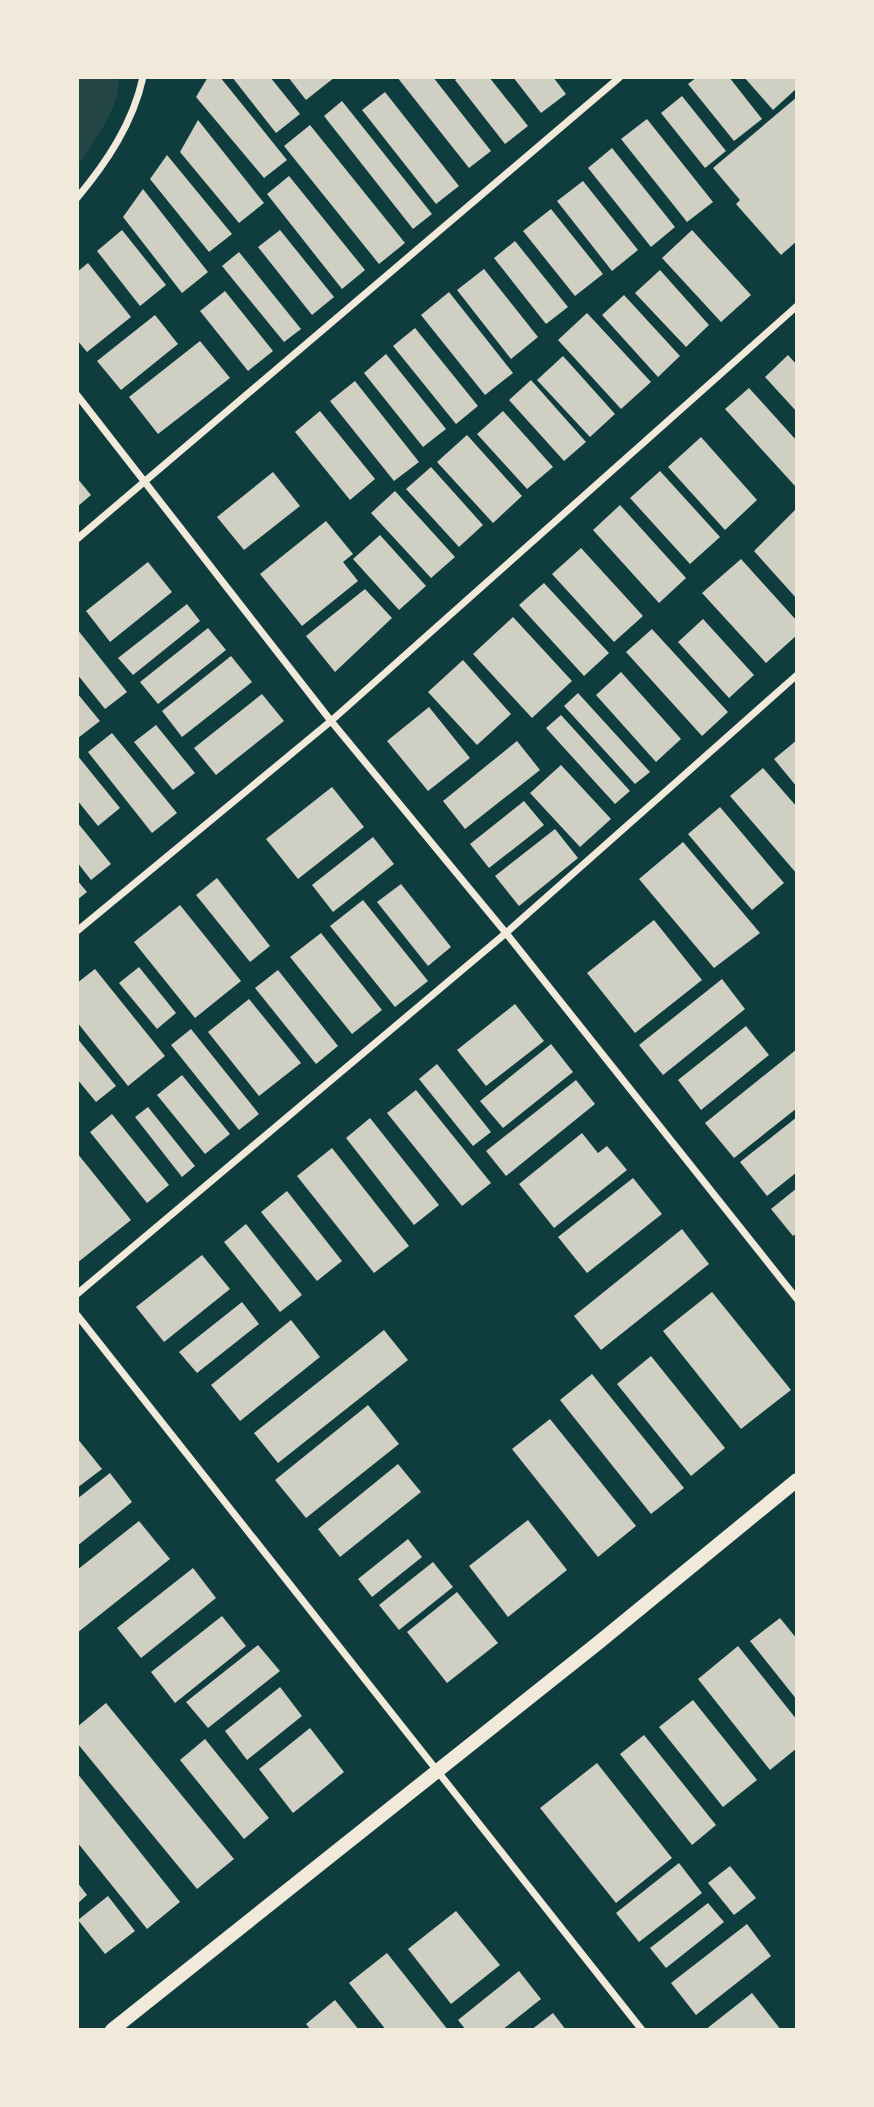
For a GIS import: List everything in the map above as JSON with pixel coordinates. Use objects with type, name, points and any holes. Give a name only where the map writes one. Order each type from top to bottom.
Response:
[{"type":"main road","points":[[112,2030],[439,1771],[797,1480]]},
{"type":"street","points":[[77,198],[96,175],[125,130],[138,102],[143,77]]},
{"type":"street","points":[[77,539],[620,77]]},
{"type":"street","points":[[77,931],[331,721],[797,306]]},
{"type":"street","points":[[77,394],[331,721],[506,933],[797,1300]]},
{"type":"street","points":[[77,1294],[506,933],[797,675]]},
{"type":"street","points":[[77,1315],[642,2030]]},
{"type":"shaded area","points":[[77,77],[118,77],[118,88],[116,100],[105,124],[77,166]]},
{"type":"building","points":[[208,77],[220,77],[287,160],[264,178],[196,97]]},
{"type":"building","points":[[232,77],[270,77],[300,114],[276,133]]},
{"type":"building","points":[[288,77],[335,77],[306,100]]},
{"type":"building","points":[[397,77],[433,77],[491,151],[469,168]]},
{"type":"building","points":[[459,77],[489,77],[528,126],[505,144],[455,80]]},
{"type":"building","points":[[513,77],[553,77],[566,94],[541,113]]},
{"type":"building","points":[[697,77],[729,77],[762,119],[734,141],[688,84]]},
{"type":"building","points":[[744,77],[797,77],[797,88],[773,110]]},
{"type":"building","points":[[385,92],[459,186],[436,204],[362,110]]},
{"type":"building","points":[[682,96],[726,151],[705,168],[661,113]]},
{"type":"building","points":[[797,97],[797,241],[781,255],[736,204],[740,200],[713,168]]},
{"type":"building","points":[[342,101],[432,214],[413,229],[324,116]]},
{"type":"building","points":[[647,119],[713,202],[687,222],[621,139]]},
{"type":"building","points":[[198,120],[264,203],[239,223],[180,152]]},
{"type":"building","points":[[310,125],[405,243],[379,264],[284,146]]},
{"type":"building","points":[[612,148],[675,227],[651,247],[588,168]]},
{"type":"building","points":[[167,155],[232,234],[209,252],[150,179]]},
{"type":"building","points":[[289,176],[365,270],[342,289],[267,194]]},
{"type":"building","points":[[583,181],[638,250],[612,271],[557,201]]},
{"type":"building","points":[[143,189],[208,272],[182,293],[123,217]]},
{"type":"building","points":[[551,209],[603,274],[575,296],[523,231]]},
{"type":"building","points":[[122,230],[166,285],[140,306],[97,251]]},
{"type":"building","points":[[280,230],[334,297],[312,315],[258,247]]},
{"type":"building","points":[[692,230],[751,295],[721,322],[662,258]]},
{"type":"building","points":[[515,241],[568,307],[546,324],[494,258]]},
{"type":"building","points":[[239,252],[301,329],[284,342],[222,266]]},
{"type":"building","points":[[88,263],[131,317],[87,352],[77,340],[77,272]]},
{"type":"building","points":[[484,269],[538,337],[511,359],[457,290]]},
{"type":"building","points":[[660,270],[709,325],[686,347],[635,293]]},
{"type":"building","points":[[225,291],[273,351],[248,371],[200,311]]},
{"type":"building","points":[[449,292],[513,373],[485,395],[421,315]]},
{"type":"building","points":[[624,295],[680,356],[658,377],[602,315]]},
{"type":"building","points":[[587,313],[651,382],[621,409],[558,340]]},
{"type":"building","points":[[155,315],[178,344],[121,390],[97,361]]},
{"type":"building","points":[[415,328],[478,406],[456,424],[393,346]]},
{"type":"building","points":[[200,341],[230,378],[158,434],[129,397]]},
{"type":"building","points":[[386,354],[446,429],[423,447],[364,373]]},
{"type":"building","points":[[788,355],[797,365],[797,412],[765,377]]},
{"type":"building","points":[[563,356],[615,414],[590,437],[537,380]]},
{"type":"building","points":[[531,380],[586,442],[564,461],[509,400]]},
{"type":"building","points":[[355,381],[419,462],[394,481],[330,401]]},
{"type":"building","points":[[749,388],[797,441],[795,486],[725,409]]},
{"type":"building","points":[[320,411],[375,479],[350,500],[295,432]]},
{"type":"building","points":[[503,411],[553,467],[527,489],[477,434]]},
{"type":"building","points":[[467,435],[522,496],[493,523],[437,462]]},
{"type":"building","points":[[701,437],[757,500],[725,530],[668,467]]},
{"type":"building","points":[[431,467],[483,525],[459,547],[406,489]]},
{"type":"building","points":[[660,471],[720,537],[690,564],[630,498]]},
{"type":"building","points":[[273,472],[300,506],[244,550],[217,517]]},
{"type":"building","points":[[77,478],[91,495],[77,507]]},
{"type":"building","points":[[395,491],[455,557],[431,578],[371,513]]},
{"type":"building","points":[[620,505],[686,578],[659,603],[593,530]]},
{"type":"building","points":[[797,508],[797,599],[754,551]]},
{"type":"building","points":[[326,521],[353,554],[343,562],[358,581],[302,626],[260,574]]},
{"type":"building","points":[[380,535],[426,586],[399,610],[353,559]]},
{"type":"building","points":[[581,548],[643,616],[614,642],[552,574]]},
{"type":"building","points":[[741,559],[797,621],[797,635],[766,663],[702,593]]},
{"type":"building","points":[[148,562],[172,592],[110,642],[86,611]]},
{"type":"building","points":[[544,583],[609,653],[584,676],[519,605]]},
{"type":"building","points":[[365,589],[392,618],[335,672],[306,636]]},
{"type":"building","points":[[187,604],[200,621],[133,675],[118,658]]},
{"type":"building","points":[[513,617],[572,681],[532,718],[473,654]]},
{"type":"building","points":[[703,619],[754,675],[729,698],[678,642]]},
{"type":"building","points":[[208,628],[226,650],[158,704],[140,682]]},
{"type":"building","points":[[77,629],[127,692],[105,709],[77,674]]},
{"type":"building","points":[[652,629],[728,712],[702,736],[626,652]]},
{"type":"building","points":[[231,656],[252,682],[182,737],[162,711]]},
{"type":"building","points":[[463,660],[511,714],[477,745],[428,692]]},
{"type":"building","points":[[621,672],[681,739],[656,762],[596,695]]},
{"type":"building","points":[[77,693],[100,721],[78,738],[77,737]]},
{"type":"building","points":[[578,693],[650,772],[635,784],[564,706]]},
{"type":"building","points":[[262,694],[284,721],[216,775],[194,748]]},
{"type":"building","points":[[429,707],[470,758],[428,791],[387,741]]},
{"type":"building","points":[[561,715],[630,791],[615,804],[546,728]]},
{"type":"building","points":[[156,725],[195,773],[173,790],[134,742]]},
{"type":"building","points":[[112,733],[177,813],[152,833],[88,752]]},
{"type":"building","points":[[797,740],[797,787],[774,759]]},
{"type":"building","points":[[517,741],[540,770],[465,829],[443,801]]},
{"type":"building","points":[[77,755],[120,808],[98,826],[77,800]]},
{"type":"building","points":[[561,765],[611,819],[580,847],[530,793]]},
{"type":"building","points":[[763,768],[797,807],[797,874],[730,796]]},
{"type":"building","points":[[332,787],[364,827],[298,879],[266,839]]},
{"type":"building","points":[[524,801],[544,825],[489,868],[470,844]]},
{"type":"building","points":[[720,807],[784,883],[752,910],[688,834]]},
{"type":"building","points":[[77,822],[111,864],[91,880],[77,862]]},
{"type":"building","points":[[555,829],[578,858],[519,906],[495,876]]},
{"type":"building","points":[[373,837],[394,864],[333,912],[312,885]]},
{"type":"building","points":[[683,842],[760,933],[714,968],[639,879]]},
{"type":"building","points":[[217,878],[270,946],[250,962],[196,895]]},
{"type":"building","points":[[77,880],[87,892],[77,900]]},
{"type":"building","points":[[401,884],[451,947],[428,966],[377,902]]},
{"type":"building","points":[[363,900],[428,981],[395,1007],[330,926]]},
{"type":"building","points":[[180,905],[241,981],[195,1018],[134,942]]},
{"type":"building","points":[[654,920],[702,980],[635,1033],[587,973]]},
{"type":"building","points":[[321,933],[382,1010],[352,1034],[290,957]]},
{"type":"building","points":[[139,967],[176,1013],[157,1029],[119,983]]},
{"type":"building","points":[[95,969],[165,1056],[128,1086],[77,1022],[77,983]]},
{"type":"building","points":[[278,970],[338,1046],[316,1064],[255,988]]},
{"type":"building","points":[[722,979],[745,1009],[663,1075],[639,1045]]},
{"type":"building","points":[[249,999],[301,1063],[259,1096],[208,1032]]},
{"type":"building","points":[[515,1004],[544,1041],[486,1086],[457,1050]]},
{"type":"building","points":[[746,1026],[769,1055],[701,1110],[678,1080]]},
{"type":"building","points":[[191,1029],[259,1114],[239,1130],[171,1045]]},
{"type":"building","points":[[77,1038],[116,1086],[96,1102],[77,1079]]},
{"type":"building","points":[[551,1044],[573,1072],[503,1128],[480,1101]]},
{"type":"building","points":[[797,1049],[797,1108],[734,1158],[705,1123]]},
{"type":"building","points":[[437,1064],[491,1132],[473,1146],[419,1079]]},
{"type":"building","points":[[182,1075],[230,1134],[205,1154],[157,1095]]},
{"type":"building","points":[[576,1080],[595,1104],[506,1176],[486,1151]]},
{"type":"building","points":[[416,1090],[491,1183],[462,1206],[387,1113]]},
{"type":"building","points":[[148,1107],[195,1166],[182,1177],[135,1117]]},
{"type":"building","points":[[112,1114],[169,1185],[147,1203],[90,1132]]},
{"type":"building","points":[[797,1117],[797,1172],[767,1196],[740,1162]]},
{"type":"building","points":[[370,1118],[439,1205],[414,1225],[346,1138]]},
{"type":"building","points":[[582,1133],[598,1153],[607,1146],[627,1170],[554,1228],[519,1184]]},
{"type":"building","points":[[332,1148],[409,1246],[374,1273],[297,1176]]},
{"type":"building","points":[[77,1153],[131,1220],[77,1263]]},
{"type":"building","points":[[633,1178],[662,1214],[587,1273],[558,1237]]},
{"type":"building","points":[[797,1188],[797,1233],[793,1236],[771,1209]]},
{"type":"building","points":[[287,1191],[342,1261],[317,1281],[261,1212]]},
{"type":"building","points":[[246,1224],[302,1295],[280,1312],[224,1242]]},
{"type":"building","points":[[682,1229],[709,1264],[601,1350],[574,1316]]},
{"type":"building","points":[[202,1255],[230,1289],[164,1342],[136,1307]]},
{"type":"building","points":[[712,1292],[791,1390],[741,1429],[663,1331]]},
{"type":"building","points":[[242,1302],[259,1324],[197,1373],[179,1352]]},
{"type":"building","points":[[291,1320],[320,1357],[240,1421],[211,1385]]},
{"type":"building","points":[[384,1330],[408,1360],[278,1463],[254,1433]]},
{"type":"building","points":[[651,1356],[725,1448],[691,1476],[617,1384]]},
{"type":"building","points":[[592,1374],[684,1488],[651,1514],[560,1400]]},
{"type":"building","points":[[368,1405],[399,1444],[306,1518],[275,1480]]},
{"type":"building","points":[[550,1419],[636,1526],[598,1557],[512,1449]]},
{"type":"building","points":[[77,1438],[102,1469],[77,1488]]},
{"type":"building","points":[[398,1464],[421,1492],[340,1557],[318,1529]]},
{"type":"building","points":[[110,1473],[132,1502],[77,1546],[77,1499]]},
{"type":"building","points":[[528,1520],[567,1570],[508,1617],[469,1566]]},
{"type":"building","points":[[139,1521],[170,1559],[77,1633],[77,1570]]},
{"type":"building","points":[[408,1539],[422,1557],[372,1597],[358,1579]]},
{"type":"building","points":[[433,1562],[453,1587],[399,1630],[379,1605]]},
{"type":"building","points":[[193,1568],[216,1598],[141,1658],[117,1628]]},
{"type":"building","points":[[457,1592],[498,1643],[447,1683],[407,1632]]},
{"type":"building","points":[[222,1616],[246,1646],[175,1703],[151,1672]]},
{"type":"building","points":[[780,1618],[797,1639],[797,1700],[750,1641]]},
{"type":"building","points":[[258,1645],[280,1671],[208,1728],[186,1702]]},
{"type":"building","points":[[738,1646],[797,1720],[797,1748],[770,1770],[698,1679]]},
{"type":"building","points":[[280,1687],[302,1716],[247,1760],[225,1731]]},
{"type":"building","points":[[693,1700],[757,1780],[723,1807],[659,1727]]},
{"type":"building","points":[[106,1703],[234,1859],[197,1889],[77,1743],[77,1727]]},
{"type":"building","points":[[310,1728],[344,1772],[293,1813],[259,1769]]},
{"type":"building","points":[[644,1735],[716,1825],[692,1845],[620,1754]]},
{"type":"building","points":[[205,1739],[269,1818],[244,1839],[180,1760]]},
{"type":"building","points":[[597,1763],[672,1858],[616,1903],[540,1808]]},
{"type":"building","points":[[77,1773],[180,1902],[147,1929],[77,1842]]},
{"type":"building","points":[[679,1863],[702,1893],[639,1942],[616,1913]]},
{"type":"building","points":[[730,1866],[756,1898],[734,1915],[708,1883]]},
{"type":"building","points":[[77,1882],[87,1895],[77,1904]]},
{"type":"building","points":[[108,1896],[135,1931],[105,1954],[78,1920]]},
{"type":"building","points":[[708,1903],[724,1922],[666,1968],[650,1948]]},
{"type":"building","points":[[456,1911],[500,1965],[451,2004],[408,1949]]},
{"type":"building","points":[[747,1924],[771,1956],[696,2015],[671,1983]]},
{"type":"building","points":[[387,1953],[448,2030],[386,2030],[349,1983]]},
{"type":"building","points":[[519,1971],[541,1999],[502,2030],[466,2030],[458,2020]]},
{"type":"building","points":[[752,1993],[781,2030],[705,2030]]},
{"type":"building","points":[[335,2000],[359,2030],[311,2030],[306,2024]]},
{"type":"building","points":[[553,2013],[566,2030],[531,2030]]}]
